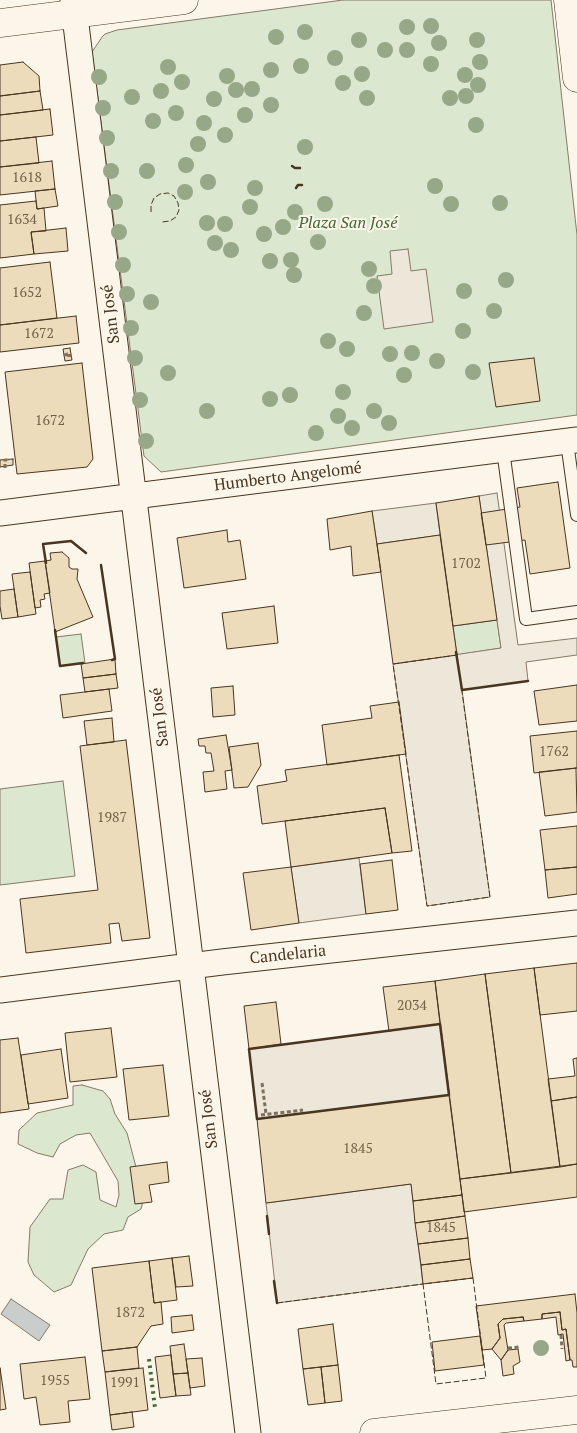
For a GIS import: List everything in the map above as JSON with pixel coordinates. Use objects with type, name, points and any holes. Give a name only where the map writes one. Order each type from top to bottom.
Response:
[{"type":"main road","points":[[0,23],[74,7],[184,0]]},
{"type":"main road","points":[[568,0],[577,78]]},
{"type":"main road","points":[[374,1433],[577,1410]]},
{"type":"street","name":"San José","points":[[74,7],[248,1433]]},
{"type":"street","name":"Humberto Angelomé","points":[[0,513],[572,441]]},
{"type":"street","name":"Candelaria","points":[[0,990],[191,966],[577,924]]},
{"type":"lane","points":[[572,441],[577,515]]},
{"type":"lane","points":[[503,450],[526,619],[577,612]]},
{"type":"path","points":[[68,354],[65,356],[73,356]]},
{"type":"path","points":[[5,468],[5,460],[7,460],[7,463]]},
{"type":"path","points":[[262,1083],[266,1114]]},
{"type":"path","points":[[260,1115],[303,1110]]},
{"type":"path","points":[[561,1335],[562,1349]]},
{"type":"path","points":[[508,1348],[519,1347]]},
{"type":"green space","name":"Plaza San José","points":[[343,0],[551,0],[577,235],[577,415],[161,472],[144,456],[92,52],[105,34],[117,30]]},
{"type":"green space","points":[[497,620],[501,648],[457,655],[453,626]]},
{"type":"green space","points":[[81,634],[85,663],[60,666],[56,637]]},
{"type":"green space","points":[[63,781],[75,876],[0,885],[0,789]]},
{"type":"green space","points":[[82,1085],[103,1091],[110,1099],[115,1114],[127,1133],[144,1197],[141,1209],[128,1217],[123,1230],[104,1234],[88,1249],[71,1285],[54,1292],[34,1275],[28,1262],[30,1227],[50,1199],[63,1199],[68,1170],[83,1165],[96,1172],[100,1200],[116,1207],[119,1195],[118,1181],[90,1133],[76,1135],[60,1144],[53,1157],[37,1153],[18,1144],[19,1130],[37,1113],[73,1105],[73,1086]]},
{"type":"shaded area","points":[[408,249],[411,271],[426,269],[433,322],[384,329],[377,276],[392,274],[390,251]]},
{"type":"shaded area","points":[[497,493],[518,645],[577,638],[577,655],[526,662],[528,681],[462,690],[490,897],[427,906],[393,664],[501,648],[479,496]]},
{"type":"shaded area","points":[[436,503],[440,535],[377,544],[372,511]]},
{"type":"shaded area","points":[[359,858],[366,914],[299,923],[291,867]]},
{"type":"shaded area","points":[[440,1024],[449,1095],[257,1119],[249,1049]]},
{"type":"shaded area","points":[[411,1184],[423,1284],[277,1303],[266,1203]]},
{"type":"shaded area","points":[[11,1299],[50,1325],[39,1341],[1,1314]]},
{"type":"building","points":[[23,62],[39,76],[40,91],[0,96],[0,65]]},
{"type":"building","points":[[40,91],[43,110],[0,115],[0,96]]},
{"type":"building","points":[[50,109],[53,135],[0,141],[0,115]]},
{"type":"building","points":[[36,137],[39,163],[0,167],[0,141]]},
{"type":"building","points":[[52,161],[55,189],[0,195],[0,167]]},
{"type":"building","points":[[55,189],[58,206],[37,209],[35,191]]},
{"type":"building","points":[[36,201],[37,209],[44,208],[46,231],[31,232],[34,254],[0,258],[0,205]]},
{"type":"building","points":[[66,228],[68,251],[34,254],[31,232]]},
{"type":"building","points":[[50,262],[57,318],[0,325],[0,268]]},
{"type":"building","points":[[76,316],[79,343],[0,352],[0,325]]},
{"type":"building","points":[[70,348],[72,360],[65,361],[63,349]]},
{"type":"building","points":[[534,358],[540,401],[496,407],[489,363]]},
{"type":"building","points":[[82,363],[93,459],[87,467],[17,474],[5,372]]},
{"type":"building","points":[[13,459],[13,465],[0,467],[0,460]]},
{"type":"building","points":[[558,482],[570,568],[530,574],[525,540],[486,545],[481,513],[520,507],[517,488]]},
{"type":"building","points":[[479,496],[497,620],[453,626],[436,503]]},
{"type":"building","points":[[372,511],[381,572],[353,576],[351,546],[330,550],[327,519]]},
{"type":"building","points":[[227,530],[228,542],[240,540],[246,579],[184,588],[177,538]]},
{"type":"building","points":[[440,535],[457,655],[393,664],[377,544]]},
{"type":"building","points":[[62,552],[69,558],[69,567],[78,569],[77,579],[93,617],[55,632],[45,561],[51,560],[50,553]]},
{"type":"building","points":[[45,561],[50,593],[44,594],[45,599],[40,600],[41,607],[35,608],[29,563]]},
{"type":"building","points":[[30,572],[36,614],[18,617],[12,574]]},
{"type":"building","points":[[14,589],[18,617],[2,619],[0,591]]},
{"type":"building","points":[[274,606],[278,643],[227,649],[222,613]]},
{"type":"building","points":[[115,659],[116,674],[83,678],[81,664]]},
{"type":"building","points":[[116,674],[118,688],[85,692],[83,678]]},
{"type":"building","points":[[577,685],[577,721],[539,725],[534,691]]},
{"type":"building","points":[[233,686],[235,715],[213,717],[211,688]]},
{"type":"building","points":[[109,689],[112,711],[63,718],[60,695]]},
{"type":"building","points":[[399,702],[406,754],[327,765],[322,725],[372,718],[370,706]]},
{"type":"building","points":[[112,718],[114,742],[87,745],[84,721]]},
{"type":"building","points":[[577,731],[577,768],[534,773],[530,736]]},
{"type":"building","points":[[226,735],[232,770],[225,771],[227,789],[205,792],[203,772],[214,771],[211,753],[206,753],[205,746],[199,746],[198,739]]},
{"type":"building","points":[[126,740],[150,938],[122,941],[119,923],[109,924],[111,943],[26,953],[20,899],[98,890],[80,746]]},
{"type":"building","points":[[258,743],[261,765],[248,787],[234,788],[229,747]]},
{"type":"building","points":[[399,755],[412,851],[392,853],[385,808],[262,824],[257,786],[287,781],[285,770]]},
{"type":"building","points":[[576,768],[577,812],[545,816],[539,772]]},
{"type":"building","points":[[385,808],[392,853],[291,867],[285,821]]},
{"type":"building","points":[[577,826],[577,867],[545,870],[540,830]]},
{"type":"building","points":[[392,860],[398,910],[366,914],[360,864]]},
{"type":"building","points":[[291,867],[299,923],[251,930],[243,873]]},
{"type":"building","points":[[577,867],[577,894],[548,898],[545,870]]},
{"type":"building","points":[[577,963],[577,1011],[540,1015],[534,968]]},
{"type":"building","points":[[534,968],[560,1167],[511,1173],[485,974]]},
{"type":"building","points":[[485,974],[511,1173],[460,1179],[435,981]]},
{"type":"building","points":[[435,981],[440,1024],[389,1031],[383,987]]},
{"type":"building","points":[[276,1002],[281,1044],[249,1049],[244,1006]]},
{"type":"building","points":[[111,1028],[117,1077],[70,1082],[65,1033]]},
{"type":"building","points":[[18,1038],[29,1109],[0,1113],[0,1040]]},
{"type":"building","points":[[61,1049],[68,1098],[28,1104],[21,1055]]},
{"type":"building","points":[[577,1058],[577,1097],[551,1101],[548,1079],[575,1076],[573,1059]]},
{"type":"building","points":[[163,1065],[169,1116],[129,1120],[123,1069]]},
{"type":"building","points":[[449,1095],[462,1195],[413,1201],[411,1184],[266,1203],[257,1119]]},
{"type":"building","points":[[577,1097],[577,1164],[560,1167],[551,1101]]},
{"type":"building","points":[[167,1162],[169,1182],[149,1185],[152,1202],[135,1204],[130,1167]]},
{"type":"building","points":[[577,1164],[577,1197],[464,1212],[460,1179]]},
{"type":"building","points":[[462,1195],[465,1216],[415,1223],[413,1201]]},
{"type":"building","points":[[465,1216],[468,1238],[418,1244],[415,1223]]},
{"type":"building","points":[[468,1238],[470,1259],[421,1265],[418,1244]]},
{"type":"building","points":[[189,1256],[193,1286],[176,1287],[172,1258]]},
{"type":"building","points":[[172,1258],[177,1300],[154,1303],[149,1261]]},
{"type":"building","points":[[470,1259],[473,1278],[423,1284],[421,1265]]},
{"type":"building","points":[[149,1261],[154,1303],[161,1302],[163,1324],[151,1326],[137,1347],[102,1351],[92,1268]]},
{"type":"building","points":[[575,1294],[577,1367],[573,1367],[572,1360],[570,1360],[566,1329],[562,1330],[560,1312],[542,1314],[542,1319],[524,1321],[523,1317],[503,1319],[498,1324],[500,1338],[492,1349],[482,1350],[476,1306]]},
{"type":"building","points":[[560,1312],[562,1330],[566,1329],[570,1360],[566,1361],[563,1334],[558,1335],[556,1317],[542,1319],[542,1314]]},
{"type":"building","points":[[192,1315],[194,1330],[172,1333],[171,1317]]},
{"type":"building","points":[[523,1317],[524,1321],[506,1323],[504,1325],[508,1350],[501,1360],[492,1349],[500,1338],[498,1324],[503,1319]]},
{"type":"building","points":[[333,1324],[338,1365],[303,1369],[298,1329]]},
{"type":"building","points":[[480,1336],[484,1365],[435,1371],[432,1342]]},
{"type":"building","points":[[184,1344],[188,1373],[173,1374],[170,1346]]},
{"type":"building","points":[[137,1347],[139,1368],[105,1372],[102,1351]]},
{"type":"building","points":[[518,1349],[520,1362],[513,1366],[514,1374],[503,1376],[501,1360],[508,1350]]},
{"type":"building","points":[[171,1355],[176,1396],[160,1398],[155,1357]]},
{"type":"building","points":[[85,1357],[90,1399],[68,1401],[70,1422],[40,1425],[36,1397],[24,1399],[20,1364]]},
{"type":"building","points":[[202,1358],[205,1386],[190,1388],[186,1359]]},
{"type":"building","points":[[338,1365],[342,1401],[325,1403],[321,1367]]},
{"type":"building","points":[[321,1367],[325,1403],[308,1405],[303,1369]]},
{"type":"building","points":[[0,1368],[6,1409],[0,1410]]},
{"type":"building","points":[[143,1368],[148,1410],[110,1415],[105,1372]]},
{"type":"building","points":[[188,1373],[191,1395],[176,1396],[173,1374]]},
{"type":"building","points":[[132,1412],[134,1427],[112,1430],[110,1415]]},
{"type":"hedge","points":[[149,1359],[155,1408]]},
{"type":"fence","points":[[151,212],[154,198],[160,194],[168,193],[174,196],[179,210],[176,217],[170,221],[162,222]]},
{"type":"fence","points":[[457,655],[490,897],[427,906],[393,664],[457,655]]},
{"type":"fence","points":[[473,1278],[486,1378],[436,1384],[423,1284],[473,1278]]},
{"type":"fence","points":[[277,1303],[423,1284]]},
{"type":"wall","points":[[292,166],[300,168]]},
{"type":"wall","points":[[296,188],[298,185],[302,185]]},
{"type":"wall","points":[[46,563],[43,544],[71,541],[86,553]]},
{"type":"wall","points":[[101,565],[115,659],[112,660]]},
{"type":"wall","points":[[55,630],[60,666],[83,663]]},
{"type":"wall","points":[[456,652],[462,690],[528,681]]},
{"type":"wall","points":[[440,1024],[449,1095],[257,1119],[249,1049],[440,1024]]},
{"type":"wall","points":[[267,1216],[269,1234]]},
{"type":"wall","points":[[274,1281],[277,1303]]}]
